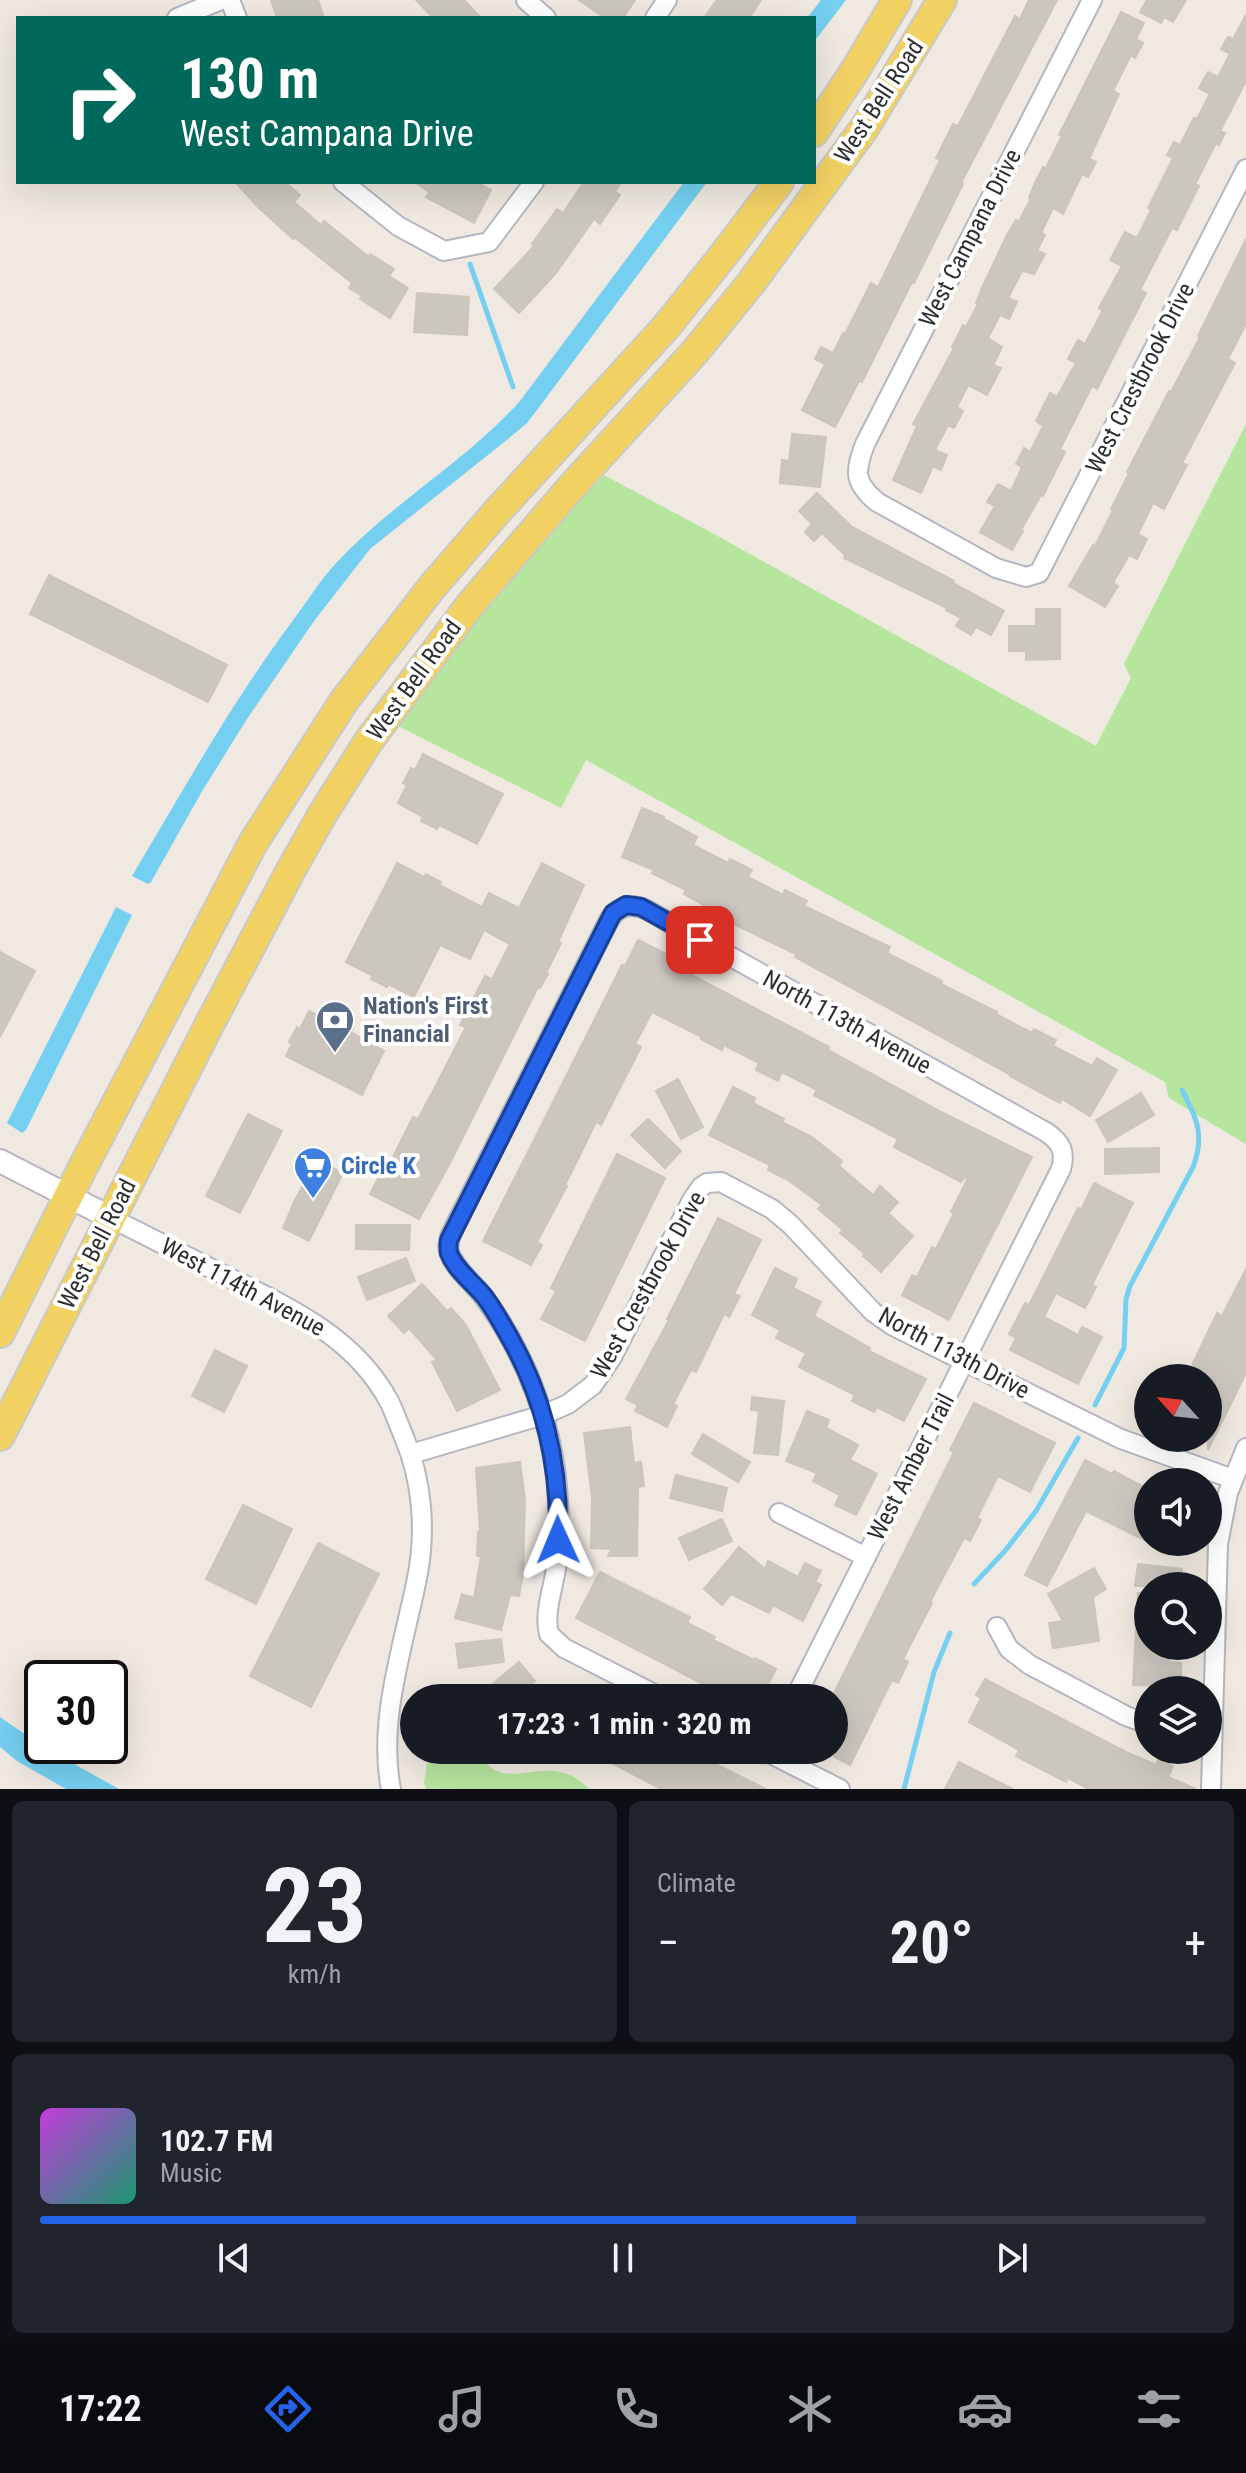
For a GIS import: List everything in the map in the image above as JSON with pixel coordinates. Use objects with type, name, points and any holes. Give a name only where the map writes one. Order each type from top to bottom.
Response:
[{"type":"main road","name":"West Bell Road","points":[[816,129],[897,0]]},
{"type":"main road","name":"West Bell Road","points":[[0,1436],[303,847],[368,742],[470,605],[575,483],[694,353],[751,283],[852,146],[942,0]]},
{"type":"main road","name":"West Bell Road","points":[[0,1333],[253,843],[344,701],[441,577],[666,327],[777,184]]},
{"type":"street","points":[[182,16],[221,0]]},
{"type":"street","points":[[526,0],[544,16]]},
{"type":"street","name":"West Campana Drive","points":[[1026,577],[996,568],[877,502],[864,491],[858,480],[858,464],[865,444],[1092,0]]},
{"type":"street","name":"West Crestbrook Drive","points":[[1026,577],[1039,573],[1049,557],[1246,169]]},
{"type":"street","points":[[346,184],[398,226],[444,251],[489,242],[532,184]]},
{"type":"street","name":"North 113th Avenue","points":[[543,1415],[509,1336],[484,1297],[452,1258],[448,1246],[454,1228],[609,920],[619,908],[626,905],[647,910],[1046,1132],[1063,1148]]},
{"type":"street","name":"West Amber Trail","points":[[802,1684],[1061,1169],[1063,1148]]},
{"type":"street","points":[[4,1164],[111,1218]]},
{"type":"street","name":"West Crestbrook Drive","points":[[411,1454],[543,1415],[582,1395],[604,1371],[692,1200],[707,1183]]},
{"type":"street","name":"North 113th Drive","points":[[707,1183],[728,1184],[772,1209],[883,1320],[1133,1444],[1233,1479]]},
{"type":"street","name":"West 114th Avenue","points":[[111,1218],[296,1310],[352,1353],[375,1380],[389,1403],[411,1454],[423,1529],[419,1569],[389,1710],[387,1764],[391,1789]]},
{"type":"street","points":[[543,1415],[552,1452],[559,1517],[557,1564],[547,1621],[549,1634],[564,1648],[635,1684]]},
{"type":"street","points":[[1212,1676],[1218,1544],[1224,1508],[1246,1448]]},
{"type":"street","points":[[779,1513],[866,1557]]},
{"type":"street","points":[[997,1627],[1009,1649],[1030,1665],[1134,1719]]},
{"type":"street","points":[[791,1764],[840,1789]]},
{"type":"street","points":[[1211,1764],[1211,1789]]},
{"type":"green space","points":[[1246,424],[1246,1144],[1169,1098],[1165,1082],[586,760],[561,808],[396,725],[496,597],[602,474],[1096,746],[1131,678],[1124,664]]},
{"type":"green space","points":[[427,1764],[488,1764],[500,1772],[511,1774],[562,1772],[589,1789],[426,1789]]},
{"type":"water","points":[[821,0],[846,0],[816,39],[816,16],[809,16]]},
{"type":"water","points":[[683,184],[706,184],[527,423],[370,549],[314,621],[247,719],[151,882],[148,884],[132,876],[230,713],[325,576],[375,525],[475,445],[520,401]]},
{"type":"water","points":[[116,907],[132,915],[22,1133],[7,1123]]},
{"type":"water","points":[[0,1717],[24,1734],[24,1764],[74,1764],[119,1789],[66,1789],[17,1761],[0,1747]]},
{"type":"building","points":[[271,0],[318,0],[323,16],[276,16]]},
{"type":"building","points":[[416,0],[464,0],[479,16],[431,16]]},
{"type":"building","points":[[579,0],[635,0],[624,16],[602,16]]},
{"type":"building","points":[[717,0],[761,0],[750,16],[705,16]]},
{"type":"building","points":[[1029,0],[1057,0],[961,183],[914,283],[835,427],[802,410],[825,364],[815,359],[821,347],[833,353],[871,283],[878,287],[940,160],[936,158],[953,124],[958,126],[1015,16],[1020,19]]},
{"type":"building","points":[[1147,0],[1186,0],[1173,22],[1164,17],[1161,23],[1140,12]]},
{"type":"building","points":[[1121,12],[1144,23],[1136,39],[1143,43],[1135,58],[1131,55],[1113,91],[1119,94],[1089,159],[1096,162],[1088,177],[1082,174],[1063,214],[1053,208],[1041,233],[1045,235],[1037,251],[1045,254],[1034,274],[1022,271],[1008,298],[1017,302],[1009,319],[1000,315],[988,338],[1002,347],[993,365],[1001,368],[987,395],[968,385],[957,407],[963,411],[954,428],[948,425],[935,450],[947,455],[941,470],[933,466],[921,493],[893,480],[917,426],[913,424],[963,325],[966,327],[978,304],[982,288],[1008,233],[1031,199],[1035,183],[1043,167],[1046,168],[1062,136],[1059,135]]},
{"type":"building","points":[[1246,15],[1246,81],[1220,131],[1225,133],[1219,145],[1216,143],[1195,184],[1199,186],[1177,230],[1172,228],[1140,290],[1146,293],[1097,389],[1092,386],[1060,449],[1065,452],[1012,550],[980,532],[995,506],[987,502],[998,484],[1011,491],[1022,467],[1016,464],[1024,448],[1030,452],[1043,426],[1036,421],[1050,393],[1057,397],[1076,363],[1068,359],[1078,340],[1085,344],[1103,310],[1099,308],[1122,266],[1110,260],[1125,232],[1137,238],[1173,158],[1167,155],[1174,142],[1180,145],[1210,94],[1199,88],[1208,72],[1218,77],[1230,54],[1221,49],[1228,37],[1233,39]]},
{"type":"building","points":[[237,184],[287,184],[300,195],[294,202],[321,225],[324,221],[369,257],[370,254],[394,269],[389,276],[408,288],[390,318],[360,299],[362,296],[349,288],[352,283],[293,239]]},
{"type":"building","points":[[418,184],[480,184],[491,190],[474,223],[426,197],[429,192]]},
{"type":"building","points":[[583,184],[620,184],[615,191],[620,195],[600,224],[594,219],[556,273],[519,313],[494,289],[534,246],[532,244],[557,209],[563,213]]},
{"type":"building","points":[[1246,239],[1246,324],[1228,359],[1235,363],[1182,463],[1187,465],[1164,509],[1153,503],[1138,534],[1147,539],[1137,559],[1129,555],[1113,583],[1118,586],[1105,607],[1069,586],[1095,546],[1127,472],[1200,337]]},
{"type":"building","points":[[417,293],[469,297],[467,335],[414,332]]},
{"type":"building","points":[[792,434],[826,437],[820,487],[780,483],[782,460],[789,461]]},
{"type":"building","points":[[817,493],[852,527],[1004,611],[991,635],[976,627],[971,635],[956,626],[961,618],[947,608],[844,558],[845,555],[822,533],[814,541],[805,532],[812,524],[799,511]]},
{"type":"building","points":[[49,575],[227,665],[208,702],[30,614]]},
{"type":"building","points":[[1036,609],[1060,609],[1060,659],[1026,660],[1026,651],[1009,651],[1009,626],[1036,626]]},
{"type":"building","points":[[423,754],[503,794],[477,844],[439,825],[437,829],[421,821],[423,817],[398,803],[407,785],[403,783],[411,768],[415,770]]},
{"type":"building","points":[[642,808],[697,837],[693,845],[728,863],[730,859],[752,870],[748,877],[783,895],[785,890],[807,901],[804,906],[890,947],[887,953],[942,981],[941,984],[1032,1033],[1034,1029],[1056,1040],[1053,1046],[1092,1066],[1097,1058],[1117,1070],[1090,1116],[1062,1099],[1060,1103],[1010,1076],[795,957],[796,954],[731,923],[733,921],[684,894],[686,890],[652,873],[654,870],[622,857]]},
{"type":"building","points":[[397,863],[424,877],[426,874],[441,882],[439,885],[482,907],[489,893],[519,908],[542,863],[584,885],[558,942],[561,943],[548,974],[538,987],[419,1219],[370,1194],[381,1173],[384,1175],[413,1117],[418,1119],[432,1093],[466,1027],[460,1025],[485,976],[492,979],[510,944],[484,930],[470,959],[440,945],[414,997],[371,979],[373,976],[346,962]]},
{"type":"building","points":[[638,940],[684,963],[680,969],[829,1047],[828,1050],[939,1111],[1032,1157],[949,1320],[902,1295],[912,1275],[917,1277],[932,1247],[936,1249],[968,1178],[961,1182],[894,1147],[898,1139],[814,1095],[817,1090],[782,1072],[778,1081],[756,1070],[759,1063],[724,1045],[722,1050],[652,1012],[635,1044],[641,1047],[601,1125],[596,1122],[537,1242],[542,1245],[531,1265],[483,1241],[622,965],[625,966]]},
{"type":"building","points":[[0,952],[35,971],[0,1037]]},
{"type":"building","name":"Nation's First Financial","points":[[309,1011],[336,1025],[337,1022],[353,1029],[351,1032],[384,1051],[362,1095],[286,1056],[292,1044],[289,1042]]},
{"type":"building","points":[[678,1079],[703,1127],[681,1139],[656,1091]]},
{"type":"building","points":[[733,1087],[755,1098],[753,1103],[784,1119],[782,1122],[812,1137],[842,1161],[839,1166],[873,1195],[880,1186],[898,1202],[888,1213],[913,1236],[881,1272],[840,1233],[843,1230],[818,1209],[822,1205],[788,1180],[768,1170],[770,1165],[709,1135]]},
{"type":"building","points":[[1141,1093],[1154,1115],[1108,1142],[1096,1120]]},
{"type":"building","name":"Circle K","points":[[248,1114],[282,1131],[240,1213],[206,1196]]},
{"type":"building","points":[[648,1119],[681,1151],[665,1168],[631,1135]]},
{"type":"building","points":[[1159,1148],[1159,1172],[1105,1174],[1105,1149]]},
{"type":"building","points":[[617,1154],[665,1178],[585,1341],[541,1319],[556,1291],[551,1288]]},
{"type":"building","name":"Circle K","points":[[317,1160],[343,1173],[309,1241],[283,1228]]},
{"type":"building","points":[[1094,1183],[1133,1203],[1092,1285],[1096,1287],[1085,1308],[1056,1293],[1044,1317],[1078,1335],[1082,1327],[1102,1337],[1078,1384],[1010,1350],[1016,1338],[1009,1334],[1025,1303],[1029,1305]]},
{"type":"building","points":[[718,1218],[761,1240],[734,1294],[740,1296],[729,1317],[724,1314],[696,1372],[691,1370],[673,1404],[677,1406],[667,1427],[635,1411],[638,1405],[626,1399],[669,1320]]},
{"type":"building","points":[[356,1225],[410,1225],[409,1250],[356,1249]]},
{"type":"building","points":[[406,1258],[415,1281],[367,1300],[358,1277]]},
{"type":"building","points":[[775,1268],[797,1279],[793,1288],[821,1302],[814,1316],[870,1348],[869,1351],[926,1379],[904,1421],[877,1407],[874,1412],[852,1401],[855,1395],[799,1367],[806,1353],[776,1338],[780,1330],[752,1315]]},
{"type":"building","points":[[1246,1269],[1246,1373],[1222,1422],[1222,1364],[1193,1364],[1217,1313],[1222,1316]]},
{"type":"building","points":[[422,1284],[447,1311],[451,1308],[466,1325],[500,1390],[457,1411],[432,1362],[437,1360],[409,1328],[404,1333],[388,1316]]},
{"type":"building","points":[[215,1350],[247,1366],[224,1412],[192,1396]]},
{"type":"building","points":[[752,1397],[784,1401],[778,1455],[754,1453],[759,1411],[751,1410]]},
{"type":"building","points":[[974,1403],[1055,1443],[1030,1492],[998,1476],[977,1518],[981,1520],[970,1541],[964,1538],[930,1602],[903,1659],[908,1662],[898,1683],[892,1680],[850,1765],[848,1684],[838,1684],[954,1452],[950,1450]]},
{"type":"building","points":[[807,1411],[829,1420],[826,1428],[858,1445],[850,1460],[877,1474],[856,1515],[835,1505],[840,1495],[813,1481],[817,1473],[786,1461]]},
{"type":"building","points":[[630,1427],[634,1463],[641,1462],[644,1486],[638,1487],[637,1556],[608,1556],[612,1549],[591,1548],[592,1498],[584,1433]]},
{"type":"building","points":[[703,1434],[750,1462],[738,1482],[692,1454]]},
{"type":"building","points":[[1085,1460],[1134,1482],[1134,1535],[1086,1511],[1047,1586],[1025,1575]]},
{"type":"building","points":[[520,1462],[525,1500],[523,1574],[519,1596],[510,1595],[501,1630],[455,1618],[462,1594],[474,1598],[481,1556],[477,1556],[480,1532],[476,1468]]},
{"type":"building","points":[[676,1475],[727,1488],[722,1511],[670,1498]]},
{"type":"building","points":[[243,1505],[292,1529],[256,1604],[206,1579]]},
{"type":"building","points":[[722,1519],[732,1541],[689,1560],[679,1538]]},
{"type":"building","points":[[318,1543],[379,1574],[311,1707],[250,1676]]},
{"type":"building","points":[[739,1547],[765,1569],[768,1561],[798,1577],[805,1563],[821,1571],[815,1582],[821,1585],[803,1621],[773,1605],[769,1613],[731,1594],[722,1605],[704,1589]]},
{"type":"building","points":[[1138,1564],[1182,1569],[1182,1572],[1137,1572]]},
{"type":"building","points":[[1094,1568],[1106,1589],[1093,1597],[1099,1641],[1053,1648],[1049,1623],[1063,1621],[1048,1594]]},
{"type":"building","points":[[600,1572],[690,1617],[687,1623],[715,1637],[713,1640],[776,1669],[768,1684],[703,1684],[576,1618]]},
{"type":"building","points":[[501,1639],[504,1662],[459,1668],[456,1644]]},
{"type":"building","points":[[1134,1660],[1181,1663],[1181,1676],[1134,1676],[1133,1685]]},
{"type":"building","points":[[519,1662],[535,1681],[531,1684],[493,1684]]},
{"type":"building","points":[[985,1679],[1134,1755],[1134,1764],[1173,1766],[1168,1777],[1196,1789],[1089,1789],[1068,1778],[1066,1782],[1016,1756],[1019,1750],[969,1722],[981,1698],[976,1695]]},
{"type":"building","points":[[959,1762],[1013,1789],[945,1789]]},
{"type":"building","points":[[614,1764],[715,1764],[766,1789],[661,1789]]},
{"type":"waterway","points":[[470,264],[513,387]]},
{"type":"waterway","points":[[1095,1405],[1124,1348],[1126,1299],[1130,1286],[1197,1156],[1198,1127],[1182,1090]]},
{"type":"waterway","points":[[974,1584],[1036,1511],[1078,1438]]},
{"type":"waterway","points":[[904,1789],[934,1672],[950,1633]]},
{"type":"place","name":"Nation's First Financial","points":[[335,1054]]},
{"type":"place","name":"Circle K","points":[[313,1200]]},
{"type":"route","points":[[558,1540],[558,1496],[552,1452],[537,1398],[509,1336],[484,1297],[452,1258],[449,1240],[613,913],[626,905],[641,907],[700,940]]}]
